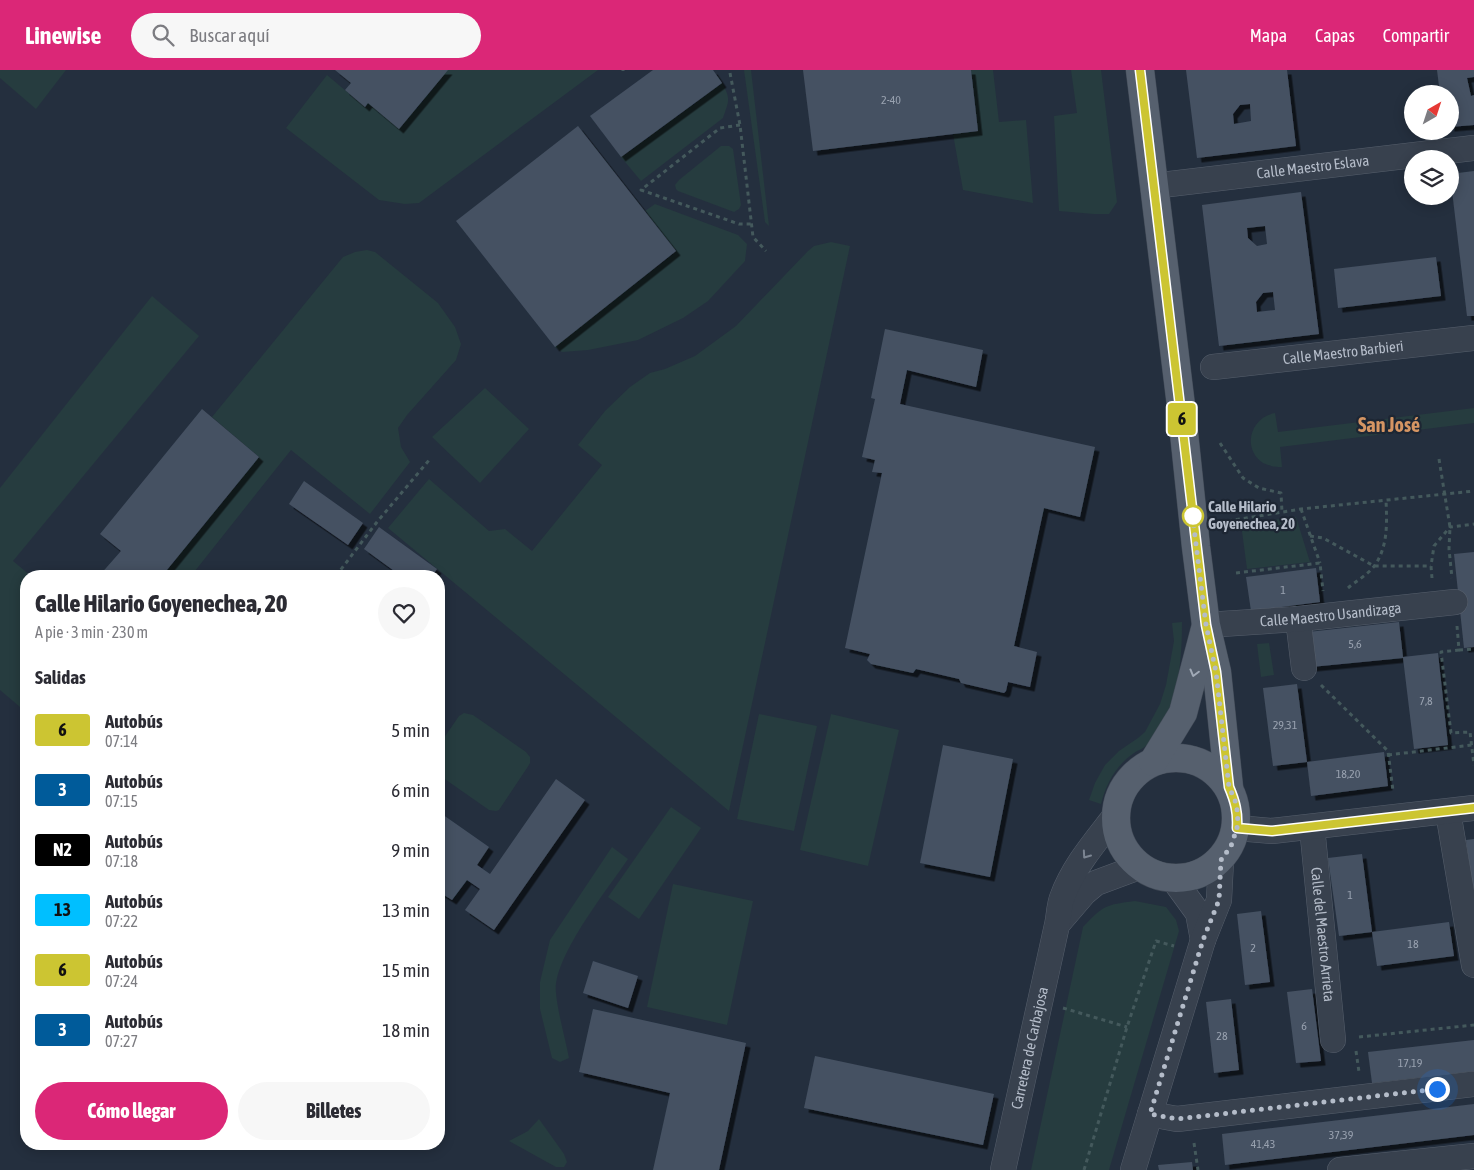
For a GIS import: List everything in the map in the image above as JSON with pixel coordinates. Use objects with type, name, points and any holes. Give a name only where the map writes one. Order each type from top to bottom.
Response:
[{"type":"main road","points":[[1140,70],[1206,625],[1216,672],[1229,787],[1235,800],[1238,814],[1237,828],[1231,846],[1221,860],[1200,875],[1174,880],[1156,876],[1139,867],[1126,853],[1118,835],[1115,816],[1118,799],[1126,783],[1138,770],[1153,762],[1181,757],[1208,766],[1229,787]]},
{"type":"main road","points":[[1153,762],[1183,714],[1206,625]]},
{"type":"street","name":"Calle Maestro Eslava","points":[[1153,186],[1474,148]]},
{"type":"street","name":"Calle Maestro Barbieri","points":[[1213,367],[1474,338]]},
{"type":"street","name":"Calle Maestro Usandizaga","points":[[1206,625],[1298,619],[1325,612],[1444,603]]},
{"type":"street","points":[[1298,619],[1304,668]]},
{"type":"street","points":[[1237,828],[1272,831],[1474,808]]},
{"type":"street","points":[[1448,812],[1474,965]]},
{"type":"street","name":"Carretera de Carbajosa","points":[[1004,1170],[1061,900],[1068,882],[1086,854],[1115,816]]},
{"type":"street","name":"Calle del Maestro Arrieta","points":[[1312,827],[1333,1040]]},
{"type":"street","points":[[1192,944],[1219,900],[1221,860]]},
{"type":"street","name":"Carretera de Carbajosa","points":[[1057,925],[1084,893],[1096,883],[1139,867]]},
{"type":"street","points":[[1133,1170],[1150,1114],[1198,913],[1174,880]]},
{"type":"street","points":[[1150,1114],[1177,1119],[1474,1084]]},
{"type":"street","points":[[1340,1170],[1474,1156]]},
{"type":"path","points":[[730,72],[740,125],[753,237],[766,251]]},
{"type":"path","points":[[740,125],[720,128],[641,190],[739,224],[752,224]]},
{"type":"path","points":[[1220,443],[1243,478],[1259,488],[1281,493],[1282,512]]},
{"type":"path","points":[[340,570],[376,522],[430,459]]},
{"type":"path","points":[[1228,522],[1301,509],[1474,491]]},
{"type":"path","points":[[1325,612],[1374,566],[1384,547],[1387,526],[1386,500]]},
{"type":"path","points":[[1301,509],[1320,563],[1325,612]]},
{"type":"path","points":[[1444,603],[1431,566],[1434,546],[1450,527],[1474,524]]},
{"type":"path","points":[[1310,536],[1323,538],[1374,566],[1431,566]]},
{"type":"path","points":[[1236,573],[1320,563]]},
{"type":"path","points":[[1459,650],[1474,649]]},
{"type":"path","points":[[1304,668],[1388,751],[1393,796]]},
{"type":"path","points":[[1388,755],[1472,745]]},
{"type":"path","points":[[1084,1170],[1127,1027],[1156,940],[1192,944]]},
{"type":"path","points":[[1058,1007],[1127,1027]]},
{"type":"path","points":[[1333,1040],[1474,1026]]},
{"type":"path","points":[[1193,1134],[1198,1170]]},
{"type":"green space","points":[[0,70],[66,70],[36,109],[0,78]]},
{"type":"green space","points":[[448,70],[598,70],[419,203],[405,204],[379,200],[286,128],[327,75],[365,107],[368,103]]},
{"type":"green space","points":[[744,70],[751,70],[769,226],[765,222]]},
{"type":"green space","points":[[971,70],[993,70],[999,122],[1026,120],[1033,203],[963,190],[953,134],[978,131]]},
{"type":"green space","points":[[1071,70],[1101,70],[1117,202],[1109,214],[1059,211],[1054,116],[1077,113]]},
{"type":"green space","points":[[722,83],[728,100],[723,118],[641,181],[621,157]]},
{"type":"green space","points":[[721,146],[729,146],[733,149],[741,205],[734,212],[678,191],[675,185]]},
{"type":"green space","points":[[655,204],[738,235],[747,244],[745,261],[708,301],[683,318],[638,340],[588,350],[562,352],[555,347],[676,252],[645,211]]},
{"type":"green space","points":[[831,242],[850,246],[729,811],[445,575],[445,570],[439,570],[388,528],[429,479],[489,531],[505,529],[532,551],[602,465],[578,445],[605,411],[630,387],[650,373],[665,369],[695,356],[736,326],[814,246]]},
{"type":"green space","points":[[367,250],[375,252],[438,303],[455,327],[461,344],[456,360],[407,415],[398,428],[401,447],[410,462],[370,514],[291,450],[196,570],[167,570],[259,457],[212,417],[343,257]]},
{"type":"green space","points":[[152,296],[199,336],[13,561],[24,570],[20,570],[20,707],[0,690],[0,488]]},
{"type":"green space","points":[[485,388],[529,429],[480,483],[432,437]]},
{"type":"green space","points":[[1474,408],[1474,423],[1280,447],[1282,467],[1263,463],[1256,457],[1252,449],[1252,434],[1255,427],[1260,420],[1275,413],[1278,432]]},
{"type":"green space","points":[[1296,517],[1310,562],[1247,569],[1241,524]]},
{"type":"green space","points":[[1182,622],[1179,671],[1172,704],[1166,719],[1147,745],[1128,758],[1117,769],[1109,782],[1101,804],[1089,800],[1095,783],[1105,765],[1119,751],[1145,732],[1160,704],[1166,685],[1174,641],[1172,623]]},
{"type":"green space","points":[[1269,643],[1274,675],[1261,677],[1257,644]]},
{"type":"green space","points":[[464,713],[473,715],[526,752],[530,757],[530,763],[499,810],[489,810],[445,779],[445,736],[459,716]]},
{"type":"green space","points":[[759,714],[817,726],[794,831],[737,819]]},
{"type":"green space","points":[[831,714],[899,730],[868,866],[800,850]]},
{"type":"green space","points":[[671,807],[701,828],[639,919],[608,897]]},
{"type":"green space","points":[[612,847],[628,859],[583,924],[572,943],[557,978],[557,1001],[569,1058],[560,1062],[552,1058],[540,1009],[540,982],[550,940]]},
{"type":"green space","points":[[673,884],[753,901],[727,1025],[647,1007]]},
{"type":"green space","points":[[1135,901],[1166,907],[1176,920],[1179,931],[1109,1170],[1031,1170],[1083,927],[1106,907]]},
{"type":"green space","points":[[539,1119],[564,1154],[567,1162],[564,1167],[556,1167],[509,1141],[528,1131]]},
{"type":"building","points":[[335,70],[448,70],[399,129],[368,103],[365,107],[345,90],[351,83]]},
{"type":"building","points":[[653,70],[713,70],[722,83],[621,157],[590,116]]},
{"type":"building","points":[[803,70],[971,70],[978,131],[813,151]]},
{"type":"building","points":[[1186,70],[1287,70],[1296,146],[1197,158]],"holes":[[[1250,104],[1251,121],[1234,124],[1233,114],[1240,105]]]},
{"type":"building","points":[[1437,70],[1474,70],[1474,77],[1467,78],[1471,96],[1474,95],[1474,125],[1459,126],[1459,85],[1439,85]]},
{"type":"building","points":[[578,126],[676,251],[555,347],[456,221]]},
{"type":"building","points":[[1474,171],[1474,316],[1467,316],[1454,205],[1459,205],[1459,173]]},
{"type":"building","points":[[1301,192],[1319,334],[1219,346],[1202,205]],"holes":[[[1265,226],[1267,244],[1257,246],[1248,238],[1247,228]],[[1273,292],[1275,310],[1257,312],[1256,302],[1263,293]]]},
{"type":"building","points":[[1436,257],[1441,296],[1338,308],[1334,269]]},
{"type":"building","points":[[885,329],[983,350],[976,387],[907,370],[900,404],[1095,447],[1080,517],[1044,508],[1014,646],[1037,652],[1030,687],[1008,682],[1004,693],[961,683],[959,679],[916,669],[913,673],[871,664],[867,660],[870,654],[845,648],[882,473],[872,472],[875,460],[862,457],[875,399],[871,398]]},
{"type":"building","points":[[202,409],[259,457],[167,570],[104,570],[121,551],[100,534]]},
{"type":"building","points":[[304,481],[363,523],[348,545],[289,504]]},
{"type":"building","points":[[379,527],[437,569],[393,570],[364,549]]},
{"type":"building","points":[[1474,552],[1474,647],[1464,648],[1454,554]]},
{"type":"building","points":[[1316,568],[1320,602],[1251,611],[1246,577]]},
{"type":"building","points":[[1399,622],[1403,657],[1438,653],[1448,745],[1414,749],[1403,658],[1311,667],[1308,632]]},
{"type":"building","points":[[1297,684],[1307,762],[1273,766],[1263,688]]},
{"type":"building","points":[[943,745],[1013,759],[990,877],[920,863]]},
{"type":"building","points":[[1384,752],[1388,786],[1311,796],[1307,762]]},
{"type":"building","points":[[556,779],[585,800],[494,930],[465,910],[480,889],[467,880],[452,900],[445,896],[445,816],[489,847],[477,865],[490,874]]},
{"type":"building","points":[[1474,839],[1474,888],[1473,888],[1466,840]]},
{"type":"building","points":[[1362,854],[1372,932],[1339,936],[1328,858]]},
{"type":"building","points":[[1261,911],[1270,982],[1245,985],[1237,914]]},
{"type":"building","points":[[1449,922],[1454,956],[1377,966],[1372,932]]},
{"type":"building","points":[[593,961],[638,976],[628,1008],[583,993]]},
{"type":"building","points":[[1312,989],[1321,1061],[1296,1063],[1287,992]]},
{"type":"building","points":[[1231,999],[1239,1070],[1214,1073],[1206,1002]]},
{"type":"building","points":[[593,1009],[746,1043],[719,1170],[653,1170],[670,1093],[579,1072]]},
{"type":"building","points":[[1474,1040],[1474,1071],[1372,1083],[1368,1052]]},
{"type":"building","points":[[815,1056],[994,1094],[983,1145],[804,1108]]},
{"type":"building","points":[[1474,1104],[1474,1135],[1225,1165],[1222,1134]]},
{"type":"building","points":[[1192,1162],[1193,1170],[1159,1170],[1158,1165]]},
{"type":"bus line","name":"6","points":[[1140,70],[1175,354],[1196,548],[1206,625],[1220,700],[1229,787],[1235,800],[1238,814],[1237,828],[1272,831],[1474,808]]},
{"type":"place","name":"Calle Hilario Goyenechea, 20","points":[[1193,516]]},
{"type":"district","name":"San José","points":[[1389,425]]},
{"type":"route","points":[[1193,516],[1192,512],[1206,625],[1220,700],[1229,787],[1235,800],[1238,814],[1237,828],[1231,846],[1221,860],[1219,900],[1203,940],[1150,1114],[1177,1119],[1437,1089]]}]
